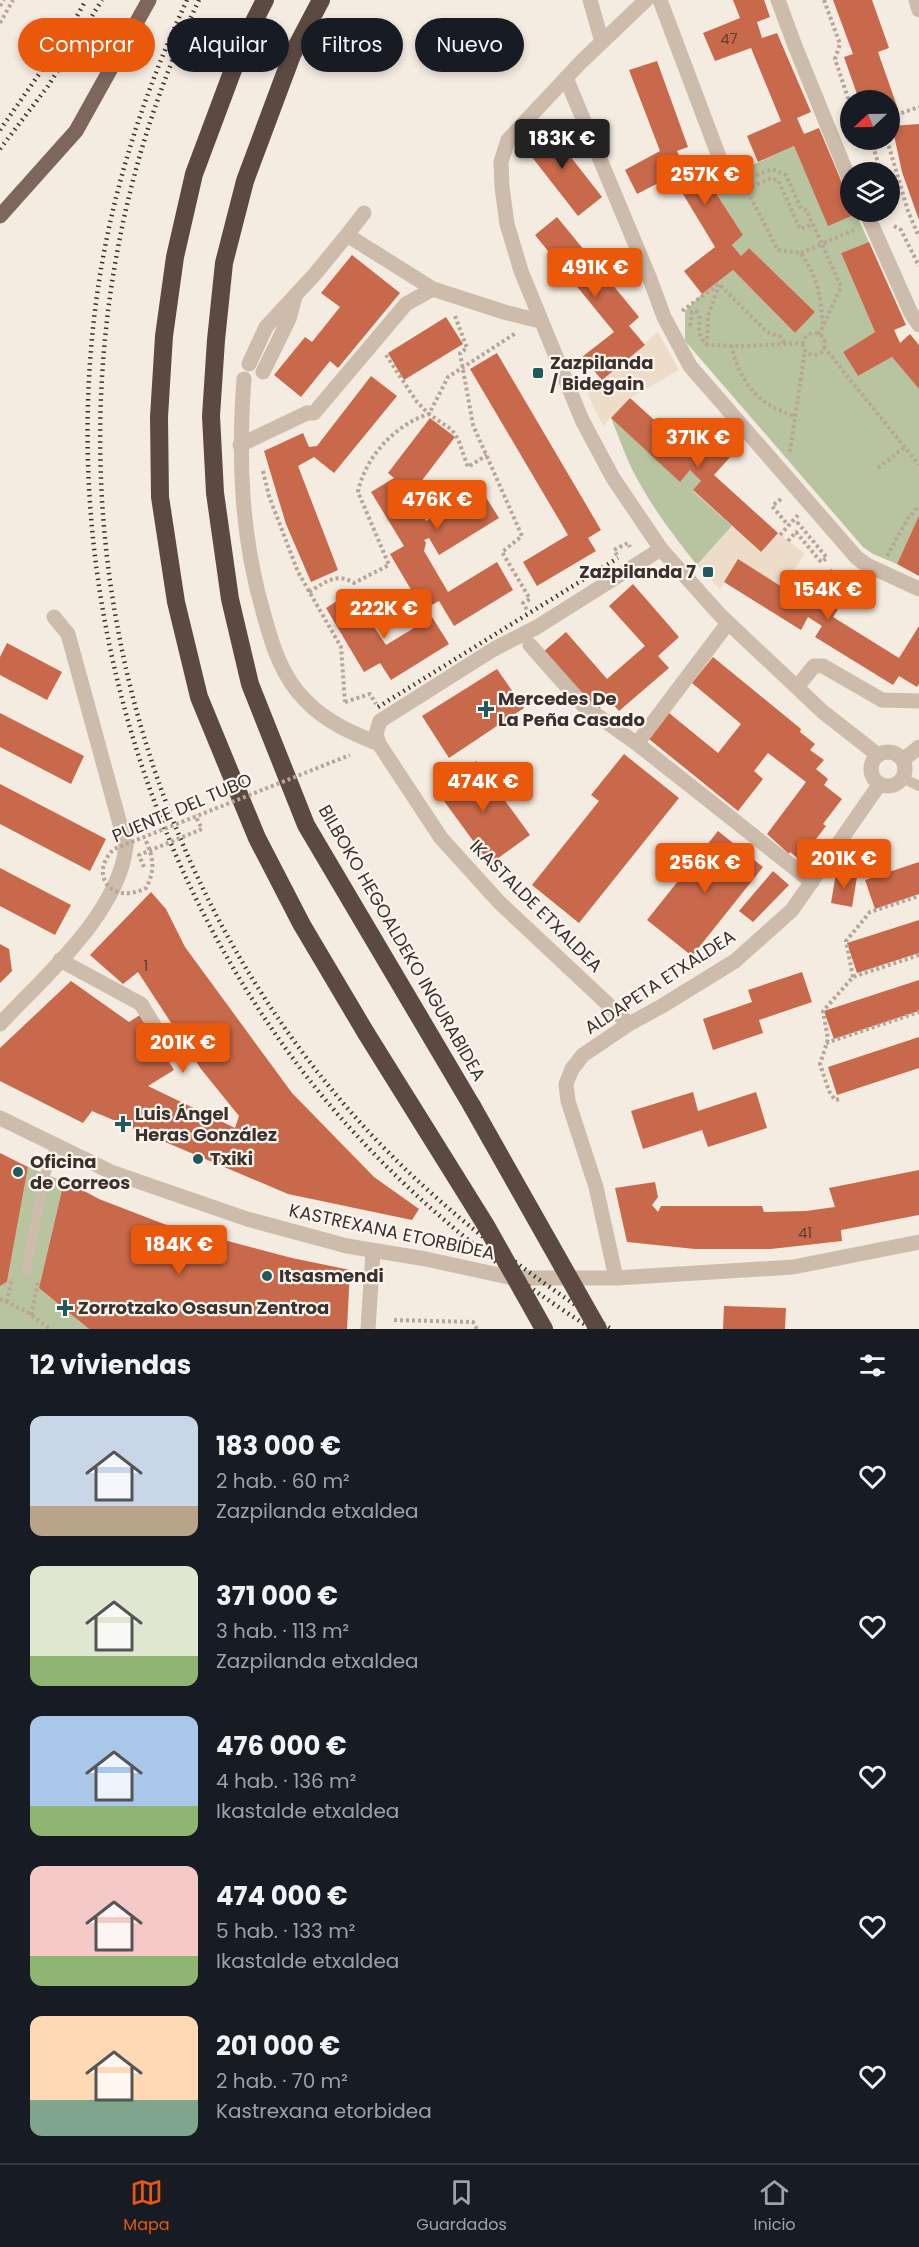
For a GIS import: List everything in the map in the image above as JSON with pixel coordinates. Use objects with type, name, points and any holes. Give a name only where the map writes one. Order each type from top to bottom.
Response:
[{"type":"highway","points":[[265,0],[243,43],[194,174],[175,257],[164,336],[159,417],[160,496],[176,602],[199,697],[257,838],[302,925],[485,1224],[544,1329]]},
{"type":"highway","name":"BILBOKO HEGOALDEKO INGURABIDEA","points":[[321,0],[292,55],[245,181],[224,263],[211,416],[215,494],[230,598],[250,684],[306,825],[472,1106],[598,1329]]},
{"type":"main road","points":[[0,216],[76,131],[148,0]]},
{"type":"street","points":[[590,0],[602,42]]},
{"type":"street","points":[[646,0],[566,78],[508,140],[501,162],[507,224],[521,271],[582,420],[613,478],[661,549],[728,623],[797,687],[878,755]]},
{"type":"street","points":[[660,0],[724,170]]},
{"type":"street","points":[[778,0],[842,162]]},
{"type":"street","points":[[915,0],[919,10]]},
{"type":"street","points":[[566,78],[664,317],[690,366],[856,558],[919,589]]},
{"type":"street","points":[[364,213],[266,327],[246,372],[240,445],[246,530],[253,577],[274,651],[287,676],[304,700],[331,722],[379,744]]},
{"type":"street","points":[[870,222],[911,313],[919,325]]},
{"type":"street","points":[[347,235],[433,289],[540,321]]},
{"type":"street","points":[[240,445],[307,414],[314,413],[406,304],[433,289]]},
{"type":"street","points":[[263,372],[289,319],[296,294]]},
{"type":"street","points":[[379,744],[376,734],[380,721],[494,649],[537,627],[661,549]]},
{"type":"street","points":[[0,1024],[80,940],[108,897],[124,861],[126,846],[68,634],[54,617]]},
{"type":"street","points":[[640,746],[639,741],[728,623]]},
{"type":"street","points":[[530,645],[584,706],[640,746],[812,882]]},
{"type":"street","points":[[797,687],[814,666],[823,666],[882,700],[919,701]]},
{"type":"street","name":"IKASTALDE ETXALDEA","points":[[379,744],[441,838],[499,902],[629,1024]]},
{"type":"street","points":[[903,760],[919,747]]},
{"type":"street","points":[[888,752],[897,754],[903,760],[905,773],[896,785],[888,787],[879,785],[873,778],[870,769],[873,760],[878,755],[888,752]]},
{"type":"street","name":"ALDAPETA ETXALDEA","points":[[616,1278],[596,1187],[568,1101],[566,1084],[572,1069],[583,1055],[629,1024],[735,961],[792,910],[879,785]]},
{"type":"street","points":[[60,960],[141,1004],[169,1050]]},
{"type":"street","name":"KASTREXANA ETORBIDEA","points":[[0,1118],[111,1172],[247,1219],[347,1246],[426,1259],[513,1278],[616,1278],[794,1267],[919,1242]]},
{"type":"street","points":[[368,1329],[373,1251]]},
{"type":"lane","points":[[903,778],[919,786]]},
{"type":"lane","points":[[26,1270],[46,1172],[57,1145]]},
{"type":"path","points":[[0,6],[4,0]]},
{"type":"path","points":[[0,23],[13,0]]},
{"type":"path","points":[[824,0],[840,44],[835,59],[845,90]]},
{"type":"path","points":[[900,114],[919,107]]},
{"type":"path","points":[[889,150],[908,211],[919,237]]},
{"type":"path","points":[[819,334],[841,287],[822,244],[813,224],[806,210],[801,209],[786,175],[772,169],[742,181],[778,250],[801,253],[822,244],[851,231]]},
{"type":"path","points":[[746,189],[771,178],[777,180],[800,229],[813,224]]},
{"type":"path","points":[[887,222],[901,230],[919,266]]},
{"type":"path","points":[[801,253],[812,270],[820,290],[823,326]]},
{"type":"path","points":[[681,312],[719,284]]},
{"type":"path","points":[[719,284],[767,332],[781,337],[785,344]]},
{"type":"path","points":[[707,345],[708,316],[719,284]]},
{"type":"path","points":[[689,330],[692,312],[696,311],[700,318],[698,331],[701,339],[707,345],[803,343]]},
{"type":"path","points":[[454,312],[467,348],[460,353],[473,425],[522,536],[502,552],[530,599],[523,603],[530,614]]},
{"type":"path","points":[[791,445],[805,350],[803,343],[809,334],[819,334]]},
{"type":"path","points":[[819,334],[824,340],[824,347],[919,465]]},
{"type":"path","points":[[309,592],[338,578],[345,578],[354,583],[389,565],[358,492],[366,469],[392,435],[415,418],[429,414],[448,377],[509,339]]},
{"type":"path","points":[[731,345],[742,377],[751,390],[771,407],[795,416]]},
{"type":"path","points":[[805,350],[810,354],[817,354],[824,347]]},
{"type":"path","points":[[385,354],[417,402],[429,414],[452,430],[458,439],[468,467],[487,455]]},
{"type":"path","points":[[258,438],[268,496],[298,572],[341,647],[346,711]]},
{"type":"path","points":[[878,468],[904,447]]},
{"type":"path","points":[[784,496],[772,506],[788,525]]},
{"type":"path","points":[[883,563],[908,518],[919,506]]},
{"type":"path","points":[[780,535],[795,518]]},
{"type":"path","points":[[788,541],[795,532],[821,562],[826,558],[798,523],[803,519]]},
{"type":"path","points":[[345,702],[370,694],[378,707]]},
{"type":"path","name":"PUENTE DEL TUBO","points":[[146,841],[152,855],[153,866],[152,876],[146,888],[129,894],[116,893],[107,884],[104,876],[104,864],[107,856],[114,849],[350,754]]},
{"type":"path","points":[[144,867],[139,855],[202,829],[195,815]]},
{"type":"path","points":[[853,977],[846,941],[870,912],[919,896]]},
{"type":"path","points":[[839,1099],[835,1100],[829,1091],[820,1064],[828,1039],[822,1011],[853,977],[919,955]]},
{"type":"path","points":[[826,1043],[919,1012]]},
{"type":"path","points":[[0,1299],[26,1311],[50,1329]]},
{"type":"path","points":[[394,1320],[473,1322],[477,1329]]},
{"type":"green space","points":[[794,146],[828,225],[840,220],[860,222],[869,242],[841,253],[875,332],[843,352],[858,376],[892,357],[919,389],[919,517],[897,564],[863,547],[685,341],[685,311],[702,294],[733,270],[795,333],[815,312],[749,248],[741,256],[732,245],[743,235],[711,184]]},
{"type":"green space","points":[[611,418],[680,481],[690,470],[701,481],[693,491],[732,526],[697,565],[645,492],[630,465]]},
{"type":"green space","points":[[28,1167],[73,1185],[62,1190],[39,1288],[89,1329],[0,1329],[0,1286],[7,1282]]},
{"type":"shaded area","points":[[658,332],[679,370],[630,398],[603,426],[587,393]]},
{"type":"shaded area","points":[[732,526],[760,552],[778,533],[805,554],[782,587],[738,560],[720,589],[697,565]]},
{"type":"building","points":[[733,0],[764,0],[770,17],[757,22],[762,38],[777,33],[811,112],[797,118],[804,134],[819,128],[840,178],[840,221],[828,226],[794,146],[758,162],[747,136],[781,121],[751,48],[715,61],[703,33],[740,18]]},
{"type":"building","points":[[833,0],[872,0],[889,48],[878,52],[891,90],[856,90],[844,57],[853,54]]},
{"type":"building","points":[[657,61],[688,147],[677,151],[683,163],[693,157],[743,235],[732,245],[741,256],[749,248],[815,312],[795,333],[733,270],[702,294],[684,271],[715,247],[672,176],[637,194],[625,170],[660,151],[629,70]]},
{"type":"building","points":[[545,124],[602,197],[578,216],[521,143]]},
{"type":"building","points":[[919,124],[919,220],[902,172],[897,150],[900,150],[900,125]]},
{"type":"building","points":[[557,217],[639,317],[629,326],[645,345],[602,380],[582,357],[614,332],[535,235]]},
{"type":"building","points":[[869,242],[906,325],[894,330],[900,343],[910,334],[919,345],[919,389],[892,357],[858,376],[843,352],[875,332],[841,253]]},
{"type":"building","points":[[352,255],[400,293],[338,368],[330,361],[301,397],[274,375],[305,337],[312,342],[340,307],[321,293]]},
{"type":"building","points":[[446,317],[463,344],[404,380],[388,353]]},
{"type":"building","points":[[497,353],[601,530],[588,538],[596,551],[537,586],[523,562],[568,535],[470,369]]},
{"type":"building","points":[[371,376],[397,396],[334,473],[314,457],[298,466],[338,570],[311,582],[286,524],[264,451],[303,433],[309,447],[317,446]]},
{"type":"building","points":[[630,398],[693,455],[719,425],[741,445],[714,475],[778,533],[761,552],[693,490],[701,481],[690,470],[680,482],[611,418]]},
{"type":"building","points":[[430,418],[455,437],[411,495],[426,521],[480,488],[499,518],[439,555],[429,538],[424,540],[426,543],[424,551],[448,592],[497,562],[513,590],[454,626],[439,601],[423,610],[390,554],[404,546],[371,492],[394,478],[388,473]]},
{"type":"building","points":[[919,516],[919,576],[897,564]]},
{"type":"building","points":[[738,559],[809,604],[831,569],[854,583],[833,617],[899,658],[919,626],[919,684],[917,687],[899,676],[893,685],[815,637],[822,626],[808,617],[801,630],[724,582]]},
{"type":"building","points":[[633,584],[679,637],[658,656],[669,668],[619,711],[609,700],[595,712],[543,652],[566,632],[607,679],[645,646],[609,606]]},
{"type":"building","points":[[351,592],[386,645],[432,617],[449,644],[391,680],[380,663],[364,672],[326,608]]},
{"type":"building","points":[[7,643],[62,672],[47,700],[0,675],[0,657]]},
{"type":"building","points":[[713,657],[801,729],[800,732],[815,744],[810,750],[824,760],[816,769],[828,779],[824,785],[842,799],[823,824],[826,826],[800,860],[790,852],[789,854],[767,834],[806,782],[768,753],[754,771],[763,779],[738,811],[649,739],[669,713],[718,753],[741,724],[692,683]]},
{"type":"building","points":[[497,669],[524,708],[449,758],[422,716]]},
{"type":"building","points":[[0,713],[84,756],[71,784],[0,747]]},
{"type":"building","points":[[624,754],[679,798],[579,923],[532,885],[599,801],[591,795]]},
{"type":"building","points":[[476,761],[530,835],[490,864],[436,790]]},
{"type":"building","points":[[0,784],[106,839],[90,871],[0,824]]},
{"type":"building","points":[[718,831],[763,867],[692,956],[647,920]]},
{"type":"building","points":[[919,862],[919,894],[875,909],[865,880]]},
{"type":"building","points":[[0,868],[71,905],[55,935],[0,906]]},
{"type":"building","points":[[773,871],[789,885],[753,922],[739,911]]},
{"type":"building","points":[[836,873],[857,877],[852,907],[831,903]]},
{"type":"building","points":[[151,892],[166,909],[185,947],[292,1093],[374,1177],[419,1209],[412,1220],[288,1194],[92,1111],[83,1123],[0,1081],[0,1048],[71,981],[129,1022],[140,1015],[174,1070],[148,1086],[235,1128],[239,1116],[201,1069],[138,972],[123,984],[90,955]]},
{"type":"building","points":[[919,920],[919,953],[857,973],[847,943]]},
{"type":"building","points":[[0,944],[9,949],[12,971],[0,983]]},
{"type":"building","points":[[802,972],[812,1002],[759,1020],[763,1033],[713,1050],[703,1019],[752,1002],[748,990]]},
{"type":"building","points":[[919,980],[919,1011],[834,1039],[824,1011]]},
{"type":"building","points":[[919,1037],[919,1068],[837,1095],[828,1067]]},
{"type":"building","points":[[693,1092],[698,1111],[756,1092],[767,1128],[708,1147],[702,1130],[643,1149],[631,1111]]},
{"type":"building","points":[[0,1153],[28,1167],[7,1282],[0,1286]]},
{"type":"building","points":[[919,1170],[919,1215],[841,1230],[842,1241],[771,1249],[695,1249],[627,1242],[615,1188],[655,1182],[658,1197],[652,1205],[658,1212],[661,1206],[762,1206],[764,1212],[806,1211],[835,1207],[829,1188]]},
{"type":"building","points":[[73,1185],[99,1199],[164,1224],[292,1258],[350,1270],[347,1329],[89,1329],[39,1288],[62,1190]]},
{"type":"building","points":[[724,1306],[786,1308],[785,1329],[723,1329]]},
{"type":"railway","points":[[0,130],[67,34],[86,0]]},
{"type":"railway","points":[[0,149],[48,86],[102,0]]},
{"type":"railway","points":[[187,0],[146,98],[116,199],[101,269],[89,375],[89,482],[99,589],[121,694],[153,797],[194,895],[246,989],[307,1077],[369,1149],[439,1215],[513,1275],[592,1329]]},
{"type":"railway","points":[[199,0],[144,141],[111,287],[100,435],[110,584],[142,729],[193,868],[265,999],[357,1119],[445,1206],[510,1258],[611,1329]]},
{"type":"railway","points":[[378,707],[618,558]]},
{"type":"place","name":"Zazpilanda / Bidegain","points":[[538,373]]},
{"type":"place","name":"Zazpilanda 7","points":[[708,572]]},
{"type":"place","name":"Mercedes De La Peña Casado","points":[[486,709]]},
{"type":"place","name":"Luis Ángel Heras González","points":[[123,1124]]},
{"type":"place","name":"Txiki","points":[[198,1159]]},
{"type":"place","name":"Oficina de Correos","points":[[18,1172]]},
{"type":"place","name":"Itsasmendi","points":[[267,1276]]},
{"type":"place","name":"Zorrotzako Osasun Zentroa","points":[[65,1308]]}]
